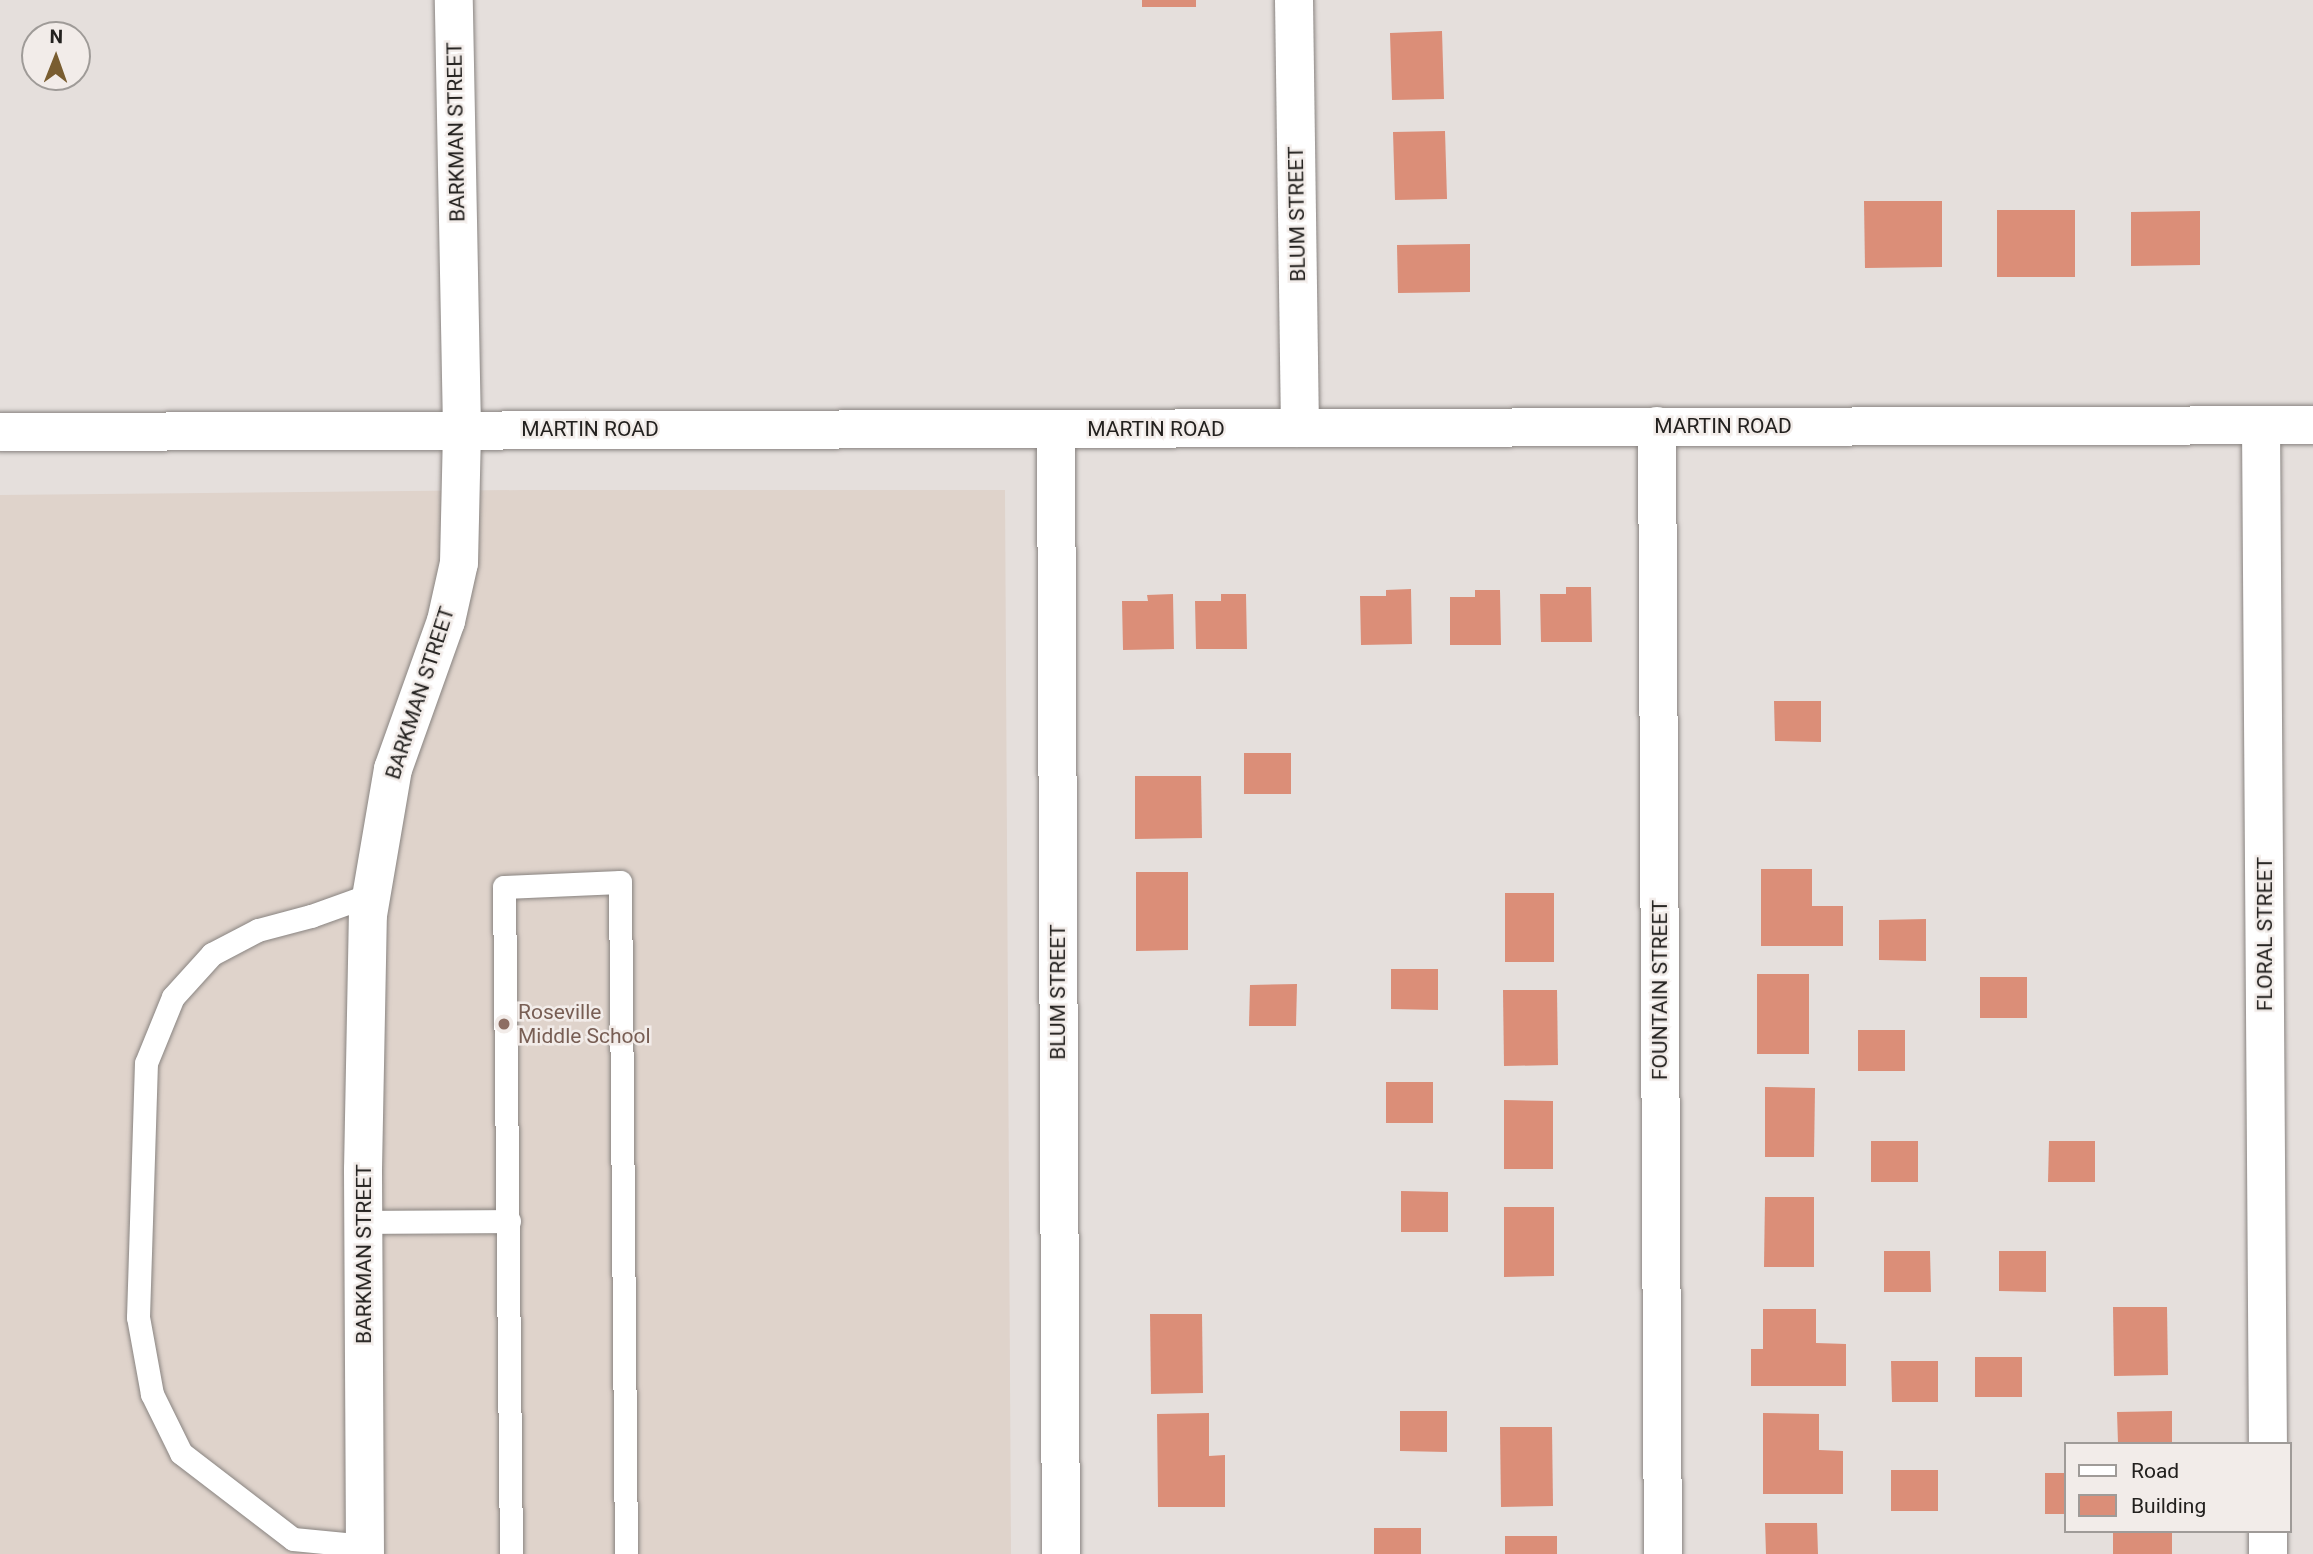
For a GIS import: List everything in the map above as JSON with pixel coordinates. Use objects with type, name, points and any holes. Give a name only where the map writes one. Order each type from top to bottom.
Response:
[{"type":"street","name":"BARKMAN STREET","points":[[365,1550],[363,1222],[368,915],[393,769],[446,621],[459,563],[462,429],[454,0]]},
{"type":"street","name":"BLUM STREET","points":[[1294,0],[1300,428]]},
{"type":"street","name":"FLORAL STREET","points":[[2262,425],[2268,1442]]},
{"type":"street","name":"MARTIN ROAD","points":[[0,432],[2313,425]]},
{"type":"street","name":"FOUNTAIN STREET","points":[[1657,426],[1663,1554]]},
{"type":"street","name":"BLUM STREET","points":[[1056,429],[1060,1554]]},
{"type":"street","points":[[2268,1533],[2268,1554]]},
{"type":"lane","points":[[511,1554],[504,887],[620,882],[626,1554]]},
{"type":"lane","points":[[365,1550],[293,1539],[181,1453],[152,1394],[138,1317],[146,1063],[173,997],[212,954],[258,930],[311,916],[372,894]]},
{"type":"lane","points":[[363,1222],[509,1221]]},
{"type":"shaded area","name":"Roseville Middle School","points":[[522,490],[1005,490],[1011,1554],[0,1554],[0,495]]},
{"type":"building","points":[[1142,0],[1196,0],[1196,7],[1142,7]]},
{"type":"building","points":[[1442,31],[1444,99],[1392,100],[1390,33]]},
{"type":"building","points":[[1445,131],[1447,199],[1395,200],[1393,132]]},
{"type":"building","points":[[1864,201],[1942,201],[1942,267],[1865,268]]},
{"type":"building","points":[[1997,210],[2075,210],[2075,277],[1997,277]]},
{"type":"building","points":[[2200,211],[2200,265],[2131,266],[2131,212]]},
{"type":"building","points":[[1470,244],[1470,292],[1398,293],[1397,245]]},
{"type":"building","points":[[1566,587],[1591,587],[1592,642],[1541,642],[1540,594],[1566,594]]},
{"type":"building","points":[[1411,589],[1412,644],[1361,645],[1360,596],[1386,596],[1386,590]]},
{"type":"building","points":[[1475,590],[1500,590],[1501,645],[1450,645],[1450,597],[1475,597]]},
{"type":"building","points":[[1173,594],[1174,649],[1123,650],[1122,601],[1148,601],[1147,595]]},
{"type":"building","points":[[1221,594],[1246,594],[1247,649],[1196,649],[1195,601],[1221,601]]},
{"type":"building","points":[[1774,701],[1821,701],[1821,742],[1775,741]]},
{"type":"building","points":[[1244,753],[1291,753],[1291,794],[1244,794]]},
{"type":"building","points":[[1135,776],[1201,776],[1202,838],[1135,839]]},
{"type":"building","points":[[1761,869],[1812,869],[1812,906],[1843,906],[1843,946],[1761,946]]},
{"type":"building","points":[[1136,872],[1188,872],[1188,950],[1136,951]]},
{"type":"building","points":[[1505,893],[1554,893],[1554,962],[1505,962]]},
{"type":"building","points":[[1926,919],[1926,961],[1879,960],[1879,920]]},
{"type":"building","points":[[1391,969],[1438,969],[1438,1010],[1391,1009]]},
{"type":"building","points":[[1757,974],[1809,974],[1809,1054],[1757,1054]]},
{"type":"building","points":[[1980,977],[2027,977],[2027,1018],[1980,1018]]},
{"type":"building","points":[[1297,984],[1296,1026],[1249,1026],[1250,985]]},
{"type":"building","points":[[1503,990],[1557,990],[1558,1065],[1504,1066]]},
{"type":"building","points":[[1858,1030],[1905,1030],[1905,1071],[1858,1071]]},
{"type":"building","points":[[1386,1082],[1433,1082],[1433,1123],[1386,1123]]},
{"type":"building","points":[[1765,1087],[1815,1088],[1814,1157],[1765,1157]]},
{"type":"building","points":[[1504,1100],[1553,1101],[1553,1169],[1504,1169]]},
{"type":"building","points":[[1871,1141],[1918,1141],[1918,1182],[1871,1182]]},
{"type":"building","points":[[2049,1141],[2095,1141],[2095,1182],[2048,1182]]},
{"type":"building","points":[[1401,1191],[1448,1192],[1448,1232],[1401,1232]]},
{"type":"building","points":[[1765,1197],[1814,1197],[1814,1267],[1764,1267]]},
{"type":"building","points":[[1504,1207],[1554,1207],[1554,1276],[1504,1277]]},
{"type":"building","points":[[1884,1251],[1930,1251],[1931,1292],[1884,1292]]},
{"type":"building","points":[[1999,1251],[2046,1251],[2046,1292],[1999,1291]]},
{"type":"building","points":[[2113,1307],[2167,1307],[2168,1375],[2114,1376]]},
{"type":"building","points":[[1763,1309],[1816,1309],[1816,1343],[1846,1344],[1846,1386],[1751,1386],[1751,1349],[1763,1349]]},
{"type":"building","points":[[1150,1314],[1202,1314],[1203,1393],[1151,1394]]},
{"type":"building","points":[[1975,1357],[2022,1357],[2022,1397],[1975,1397]]},
{"type":"building","points":[[1891,1361],[1938,1361],[1938,1402],[1892,1402]]},
{"type":"building","points":[[1400,1411],[1447,1411],[1447,1452],[1400,1451]]},
{"type":"building","points":[[2172,1411],[2172,1442],[2118,1442],[2117,1412]]},
{"type":"building","points":[[1209,1413],[1209,1456],[1225,1455],[1225,1507],[1158,1507],[1157,1414]]},
{"type":"building","points":[[1763,1413],[1819,1414],[1819,1450],[1843,1451],[1843,1494],[1763,1494]]},
{"type":"building","points":[[1500,1427],[1552,1427],[1553,1506],[1501,1507]]},
{"type":"building","points":[[1891,1470],[1938,1470],[1938,1511],[1891,1511]]},
{"type":"building","points":[[2045,1473],[2064,1473],[2064,1514],[2045,1514]]},
{"type":"building","points":[[1765,1523],[1817,1523],[1818,1554],[1766,1554]]},
{"type":"building","points":[[1374,1528],[1421,1528],[1421,1554],[1374,1554]]},
{"type":"building","points":[[2113,1533],[2172,1533],[2172,1554],[2113,1554]]},
{"type":"building","points":[[1505,1536],[1557,1536],[1557,1554],[1505,1554]]},
{"type":"place","name":"Roseville Middle School","points":[[504,1024]]}]
